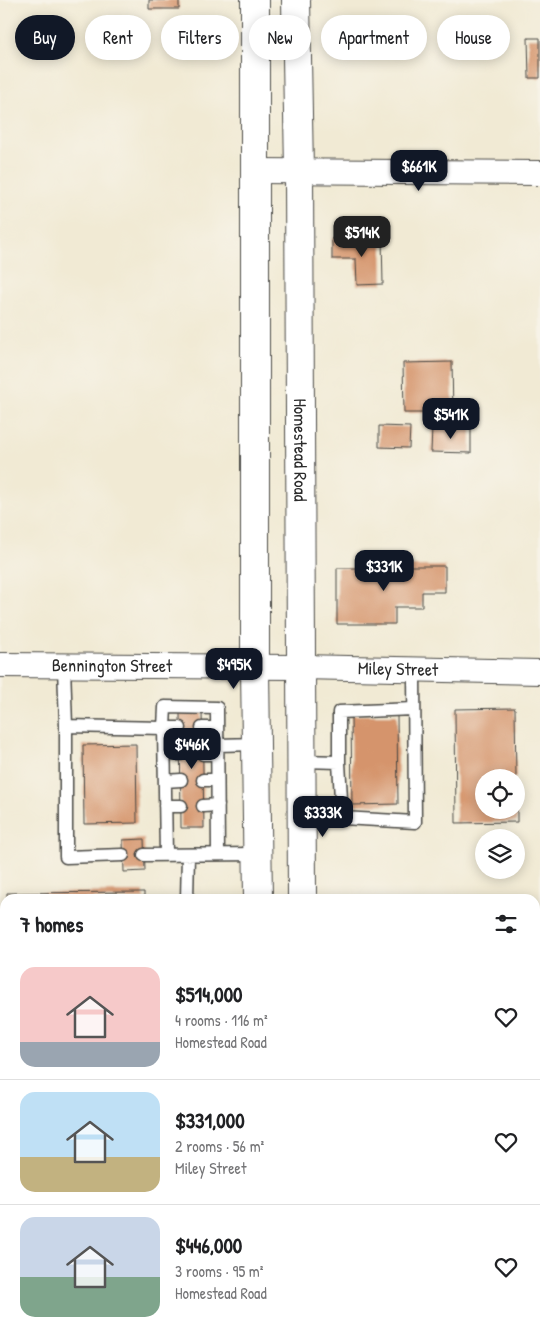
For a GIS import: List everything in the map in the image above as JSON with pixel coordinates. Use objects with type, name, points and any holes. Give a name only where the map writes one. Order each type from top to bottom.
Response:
[{"type":"main road","points":[[255,0],[255,668],[258,894]]},
{"type":"main road","name":"Homestead Road","points":[[296,0],[299,171],[302,894]]},
{"type":"street","points":[[254,171],[540,174]]},
{"type":"street","name":"Bennington Street","points":[[0,665],[255,668]]},
{"type":"street","name":"Miley Street","points":[[255,668],[300,667],[540,672]]},
{"type":"lane","points":[[64,666],[66,857],[123,855]]},
{"type":"lane","points":[[414,670],[415,822],[342,818],[339,712],[414,709]]},
{"type":"lane","points":[[166,855],[165,707],[217,708],[218,854]]},
{"type":"lane","points":[[66,726],[180,728]]},
{"type":"lane","points":[[202,728],[218,728]]},
{"type":"lane","points":[[203,754],[218,749],[257,744]]},
{"type":"lane","points":[[165,754],[180,754]]},
{"type":"lane","points":[[302,761],[339,762]]},
{"type":"lane","points":[[165,781],[181,780]]},
{"type":"lane","points":[[203,780],[218,780]]},
{"type":"lane","points":[[203,806],[218,805]]},
{"type":"lane","points":[[165,806],[181,806]]},
{"type":"lane","points":[[144,855],[258,854]]},
{"type":"lane","points":[[187,894],[188,855]]},
{"type":"building","points":[[149,0],[179,0],[179,9],[149,9]]},
{"type":"building","points":[[528,38],[540,38],[540,78],[529,78]]},
{"type":"building","points":[[332,238],[382,238],[383,284],[357,285],[356,259],[332,259]]},
{"type":"building","points":[[452,362],[453,413],[404,413],[403,363]]},
{"type":"building","points":[[379,426],[410,427],[409,448],[379,447]]},
{"type":"building","points":[[432,428],[471,428],[471,453],[431,452]]},
{"type":"building","points":[[379,566],[445,566],[445,592],[422,592],[422,607],[395,607],[395,624],[337,624],[337,568],[379,568]]},
{"type":"building","points":[[515,708],[516,769],[475,769],[475,819],[517,819],[517,822],[456,823],[455,709]]},
{"type":"building","points":[[180,711],[202,711],[204,828],[181,828]]},
{"type":"building","points":[[351,715],[397,715],[398,804],[352,805]]},
{"type":"building","points":[[136,744],[137,823],[84,824],[83,745]]},
{"type":"building","points":[[144,839],[145,871],[124,872],[123,840]]},
{"type":"building","points":[[144,892],[144,894],[7,894]]}]
